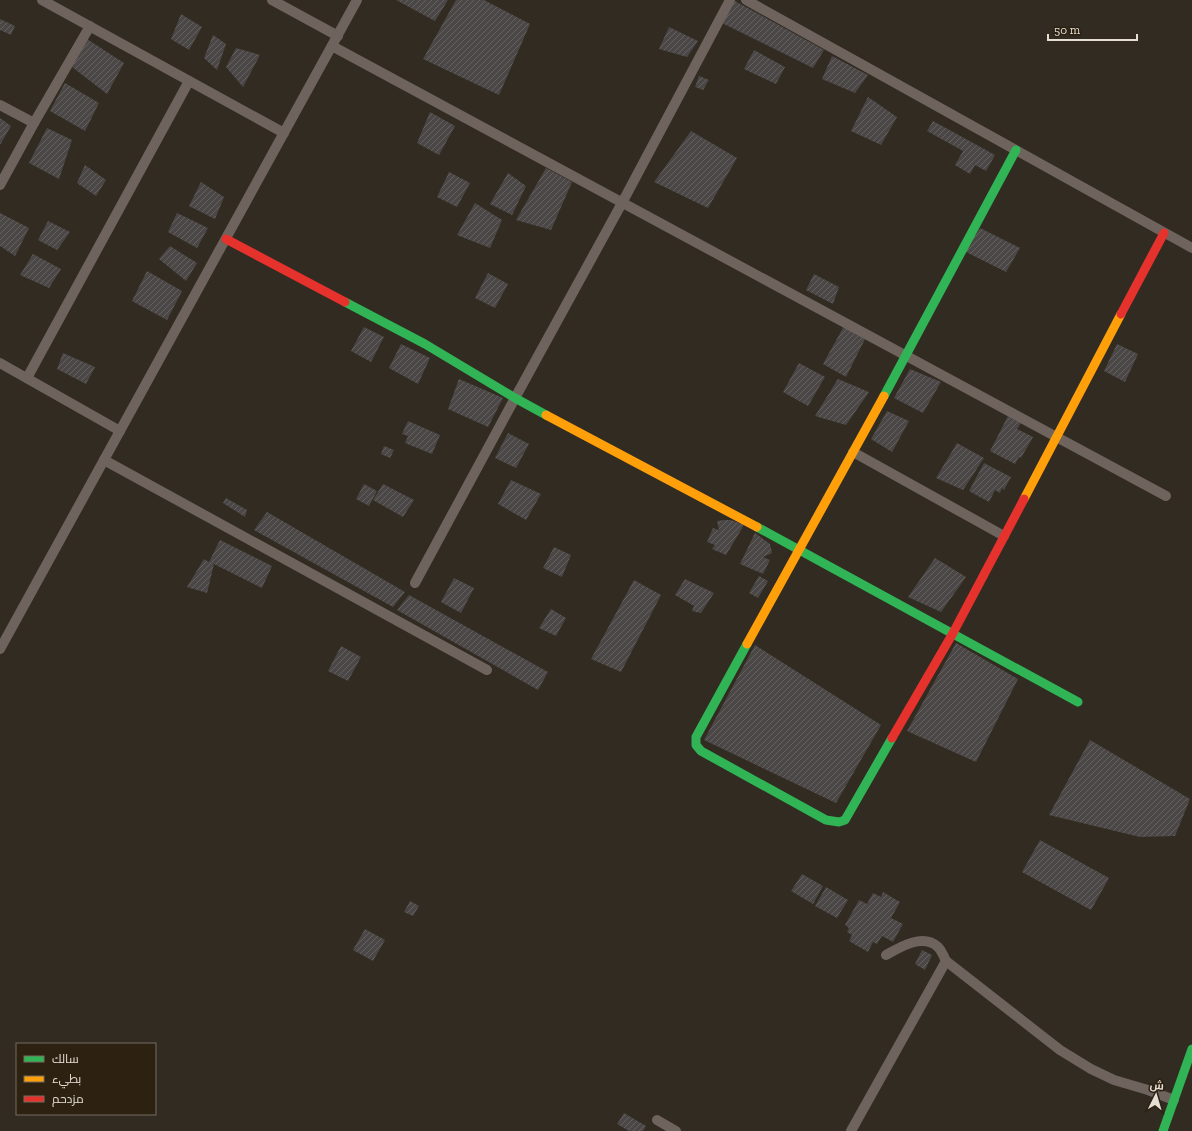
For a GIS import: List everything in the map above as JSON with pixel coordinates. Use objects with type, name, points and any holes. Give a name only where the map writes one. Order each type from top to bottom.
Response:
[{"type":"street","points":[[42,0],[284,133]]},
{"type":"street","points":[[272,0],[338,36]]},
{"type":"street","points":[[0,649],[358,0]]},
{"type":"street","points":[[415,583],[622,203],[730,0]]},
{"type":"street","points":[[746,0],[1192,248]]},
{"type":"street","points":[[0,185],[90,26]]},
{"type":"street","points":[[332,46],[1166,496]]},
{"type":"street","points":[[27,378],[189,81]]},
{"type":"street","points":[[0,105],[34,123]]},
{"type":"street","points":[[1016,150],[800,550],[700,728],[696,736],[696,745],[701,751],[819,816],[832,822],[845,820],[953,633],[1164,233]]},
{"type":"street","points":[[226,239],[424,344],[515,398],[800,550],[1078,702]]},
{"type":"street","points":[[0,363],[120,431]]},
{"type":"street","points":[[853,452],[1004,536]]},
{"type":"street","points":[[104,460],[487,670]]},
{"type":"street","points":[[886,955],[908,943],[917,941],[925,942],[939,948],[946,961],[1060,1050],[1114,1080],[1174,1100]]},
{"type":"street","points":[[851,1131],[946,961]]},
{"type":"street","points":[[1165,1130],[1192,1049]]},
{"type":"street","points":[[657,1120],[676,1131]]},
{"type":"building","points":[[396,0],[448,0],[435,21]]},
{"type":"building","points":[[456,0],[484,0],[530,24],[499,95],[423,59]]},
{"type":"building","points":[[735,1],[824,50],[813,68],[722,23]]},
{"type":"building","points":[[181,14],[202,27],[189,50],[171,39]]},
{"type":"building","points":[[0,19],[15,26],[11,35],[0,30]]},
{"type":"building","points":[[669,27],[698,41],[687,57],[659,49]]},
{"type":"building","points":[[213,35],[226,44],[217,70],[204,58]]},
{"type":"building","points":[[87,39],[124,63],[107,94],[72,67]]},
{"type":"building","points":[[236,48],[260,55],[243,87],[226,67]]},
{"type":"building","points":[[754,50],[785,67],[776,84],[744,69]]},
{"type":"building","points":[[832,56],[868,75],[855,93],[822,79]]},
{"type":"building","points":[[699,76],[709,80],[703,90],[695,87]]},
{"type":"building","points":[[65,83],[99,103],[85,131],[50,111]]},
{"type":"building","points":[[868,97],[897,117],[881,145],[851,131]]},
{"type":"building","points":[[430,112],[455,126],[439,155],[417,143]]},
{"type":"building","points":[[0,118],[11,126],[0,145]]},
{"type":"building","points":[[933,121],[995,155],[986,171],[975,165],[970,174],[955,165],[963,151],[927,131]]},
{"type":"building","points":[[47,128],[72,140],[59,179],[29,163]]},
{"type":"building","points":[[691,131],[737,158],[708,208],[654,182]]},
{"type":"building","points":[[85,165],[106,180],[96,196],[77,183]]},
{"type":"building","points":[[546,168],[572,182],[551,230],[516,220]]},
{"type":"building","points":[[449,172],[470,183],[457,207],[437,197]]},
{"type":"building","points":[[508,173],[526,186],[512,215],[490,204]]},
{"type":"building","points":[[201,182],[224,197],[215,219],[189,206]]},
{"type":"building","points":[[475,203],[502,220],[490,248],[457,235]]},
{"type":"building","points":[[0,213],[29,228],[15,256],[0,246]]},
{"type":"building","points":[[177,213],[208,228],[197,248],[168,232]]},
{"type":"building","points":[[48,221],[70,232],[57,250],[38,240]]},
{"type":"building","points":[[980,228],[1020,248],[1006,272],[964,251]]},
{"type":"building","points":[[170,246],[197,263],[186,281],[159,259]]},
{"type":"building","points":[[33,254],[61,269],[49,288],[20,275]]},
{"type":"building","points":[[147,271],[182,291],[167,320],[132,301]]},
{"type":"building","points":[[488,273],[508,284],[495,308],[475,298]]},
{"type":"building","points":[[814,274],[839,287],[833,304],[806,290]]},
{"type":"building","points":[[844,326],[866,337],[846,377],[823,364]]},
{"type":"building","points":[[364,327],[384,337],[371,362],[351,351]]},
{"type":"building","points":[[401,344],[430,358],[418,384],[389,368]]},
{"type":"building","points":[[1117,344],[1138,354],[1125,382],[1104,371]]},
{"type":"building","points":[[63,353],[95,367],[86,384],[57,369]]},
{"type":"building","points":[[799,363],[825,377],[808,406],[783,392]]},
{"type":"building","points":[[910,369],[941,382],[923,413],[894,398]]},
{"type":"building","points":[[459,379],[503,398],[488,427],[448,409]]},
{"type":"building","points":[[838,379],[869,392],[846,425],[815,416]]},
{"type":"building","points":[[887,411],[909,421],[892,452],[871,439]]},
{"type":"building","points":[[1008,416],[1021,423],[1017,429],[1033,437],[1021,458],[1019,457],[1015,464],[990,451]]},
{"type":"building","points":[[408,421],[440,435],[432,454],[405,443],[408,436],[402,434]]},
{"type":"building","points":[[508,433],[529,444],[516,468],[495,458]]},
{"type":"building","points":[[957,443],[984,458],[963,490],[936,478]]},
{"type":"building","points":[[384,446],[394,450],[390,458],[381,454]]},
{"type":"building","points":[[984,463],[1011,477],[1004,490],[1002,488],[1000,493],[995,490],[989,502],[969,491]]},
{"type":"building","points":[[511,480],[541,494],[526,520],[498,504]]},
{"type":"building","points":[[364,484],[377,491],[369,506],[356,499]]},
{"type":"building","points":[[383,484],[414,500],[403,517],[373,500]]},
{"type":"building","points":[[226,498],[247,510],[245,517],[223,503]]},
{"type":"building","points":[[267,512],[405,592],[393,607],[254,530]]},
{"type":"building","points":[[731,520],[744,525],[726,555],[712,549],[715,545],[707,542],[713,528],[719,530],[717,521]]},
{"type":"building","points":[[755,533],[770,544],[772,553],[763,557],[770,560],[763,574],[740,564]]},
{"type":"building","points":[[220,540],[272,566],[262,588],[214,564],[207,593],[187,587],[204,559],[209,562]]},
{"type":"building","points":[[554,547],[571,555],[562,577],[543,568]]},
{"type":"building","points":[[935,558],[966,577],[941,612],[908,597]]},
{"type":"building","points":[[759,576],[768,581],[758,598],[749,593]]},
{"type":"building","points":[[454,578],[474,588],[461,613],[441,602]]},
{"type":"building","points":[[685,579],[714,593],[701,613],[692,611],[694,606],[675,595]]},
{"type":"building","points":[[634,580],[661,595],[621,672],[591,659]]},
{"type":"building","points":[[409,595],[548,672],[538,690],[397,610]]},
{"type":"building","points":[[551,609],[566,618],[556,636],[539,628]]},
{"type":"building","points":[[956,643],[1018,679],[976,762],[907,731]]},
{"type":"building","points":[[755,645],[881,725],[836,803],[704,740]]},
{"type":"building","points":[[341,646],[361,657],[348,681],[328,671]]},
{"type":"building","points":[[1090,740],[1190,799],[1175,836],[1140,837],[1049,815]]},
{"type":"building","points":[[1040,840],[1109,878],[1091,910],[1022,872]]},
{"type":"building","points":[[802,874],[823,886],[813,904],[791,891]]},
{"type":"building","points":[[826,887],[848,900],[837,918],[815,906]]},
{"type":"building","points":[[883,892],[900,902],[891,918],[903,924],[893,942],[882,936],[877,944],[873,942],[868,952],[849,941],[852,935],[847,932],[849,928],[845,925],[859,900],[867,904],[873,893],[881,897]]},
{"type":"building","points":[[410,901],[419,906],[413,916],[404,912]]},
{"type":"building","points":[[365,929],[385,940],[373,961],[353,950]]},
{"type":"building","points":[[922,950],[932,955],[925,970],[915,964]]},
{"type":"building","points":[[624,1113],[646,1126],[643,1131],[629,1131],[617,1124]]},
{"type":"traffic: fast","points":[[884,396],[1016,150]]},
{"type":"traffic: fast","points":[[345,302],[425,344],[546,415]]},
{"type":"traffic: fast","points":[[757,527],[1078,702]]},
{"type":"traffic: fast","points":[[747,644],[696,737],[696,745],[701,751],[826,820],[839,822],[845,820],[892,738]]},
{"type":"traffic: fast","points":[[1163,1131],[1192,1049]]},
{"type":"traffic: slow","points":[[1024,499],[1121,314]]},
{"type":"traffic: slow","points":[[747,644],[884,396]]},
{"type":"traffic: slow","points":[[546,415],[757,527]]},
{"type":"traffic: jam","points":[[1121,314],[1164,233]]},
{"type":"traffic: jam","points":[[226,239],[345,302]]},
{"type":"traffic: jam","points":[[892,738],[953,633],[1024,499]]}]
